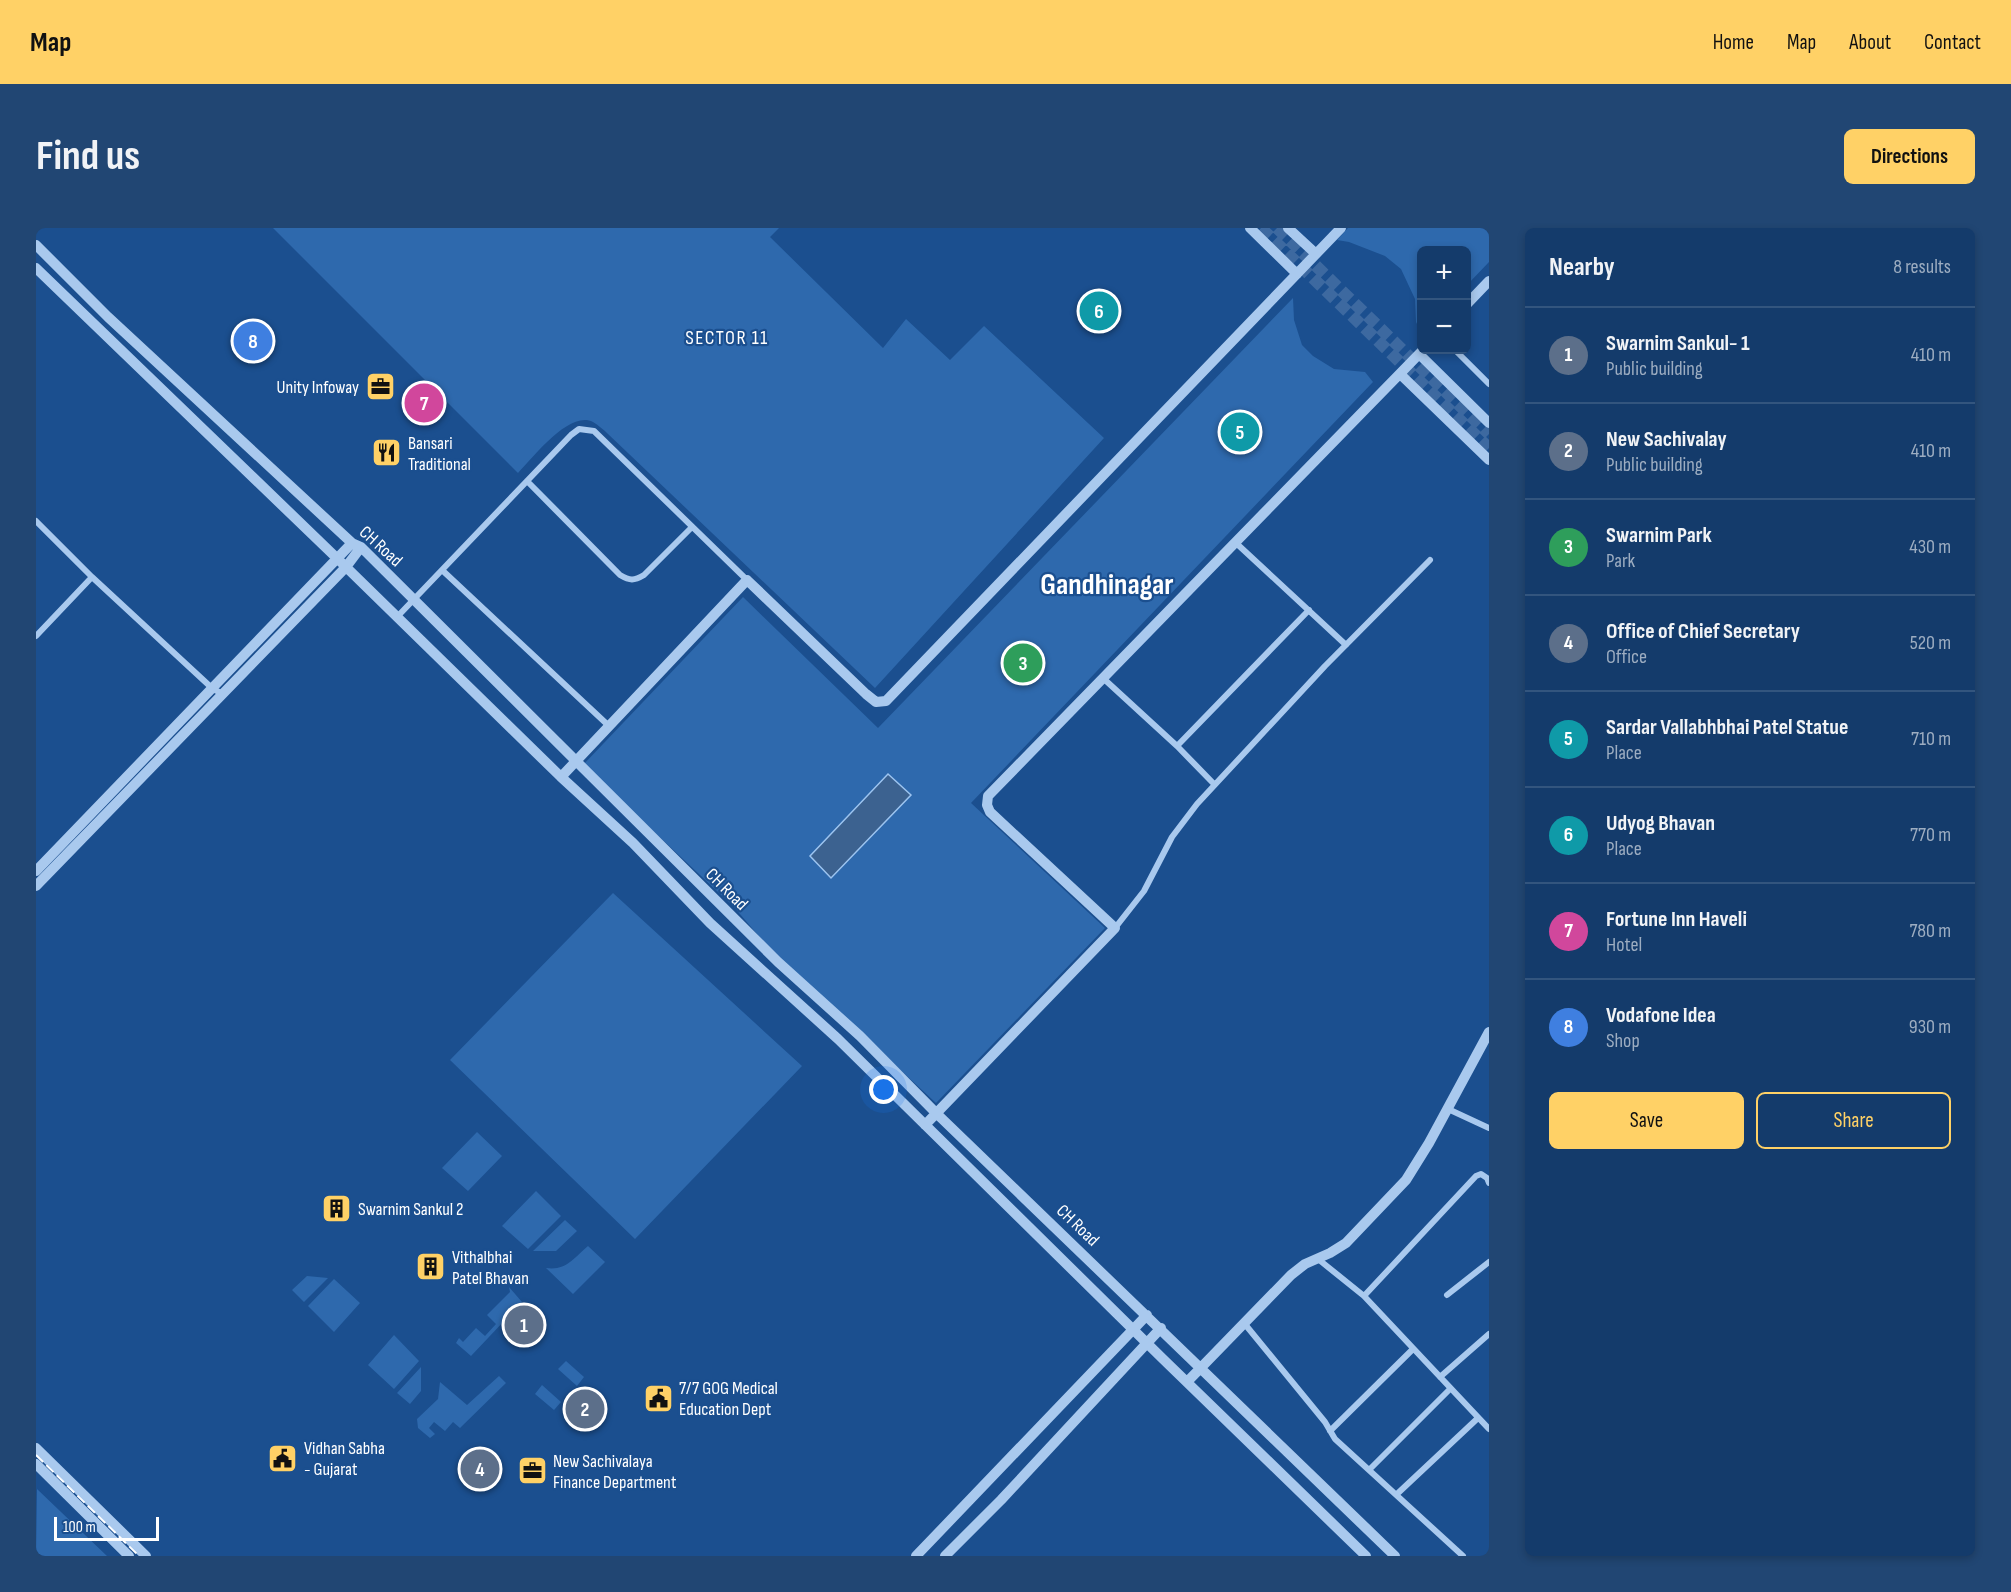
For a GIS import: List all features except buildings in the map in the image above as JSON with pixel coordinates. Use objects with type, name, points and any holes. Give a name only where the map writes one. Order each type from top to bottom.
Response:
[{"type":"street","points":[[1250,228],[1297,274]]},
{"type":"street","points":[[1288,228],[1316,254]]},
{"type":"street","points":[[397,617],[571,435],[579,429],[594,431],[691,528],[866,694],[876,702],[886,701],[1341,228]]},
{"type":"street","name":"CH Road","points":[[36,245],[108,317],[414,599],[778,962],[850,1026],[936,1113],[1395,1556]]},
{"type":"street","name":"CH Road","points":[[36,268],[561,777],[633,843],[710,922],[838,1039],[1366,1556]]},
{"type":"street","points":[[1471,301],[1489,281]]},
{"type":"street","points":[[1115,928],[990,812],[987,805],[988,796],[1419,354]]},
{"type":"street","points":[[1423,354],[1489,423]]},
{"type":"street","points":[[1459,354],[1489,384]]},
{"type":"street","points":[[1400,374],[1489,460]]},
{"type":"street","points":[[526,482],[620,575],[630,580],[636,580],[644,575],[691,528]]},
{"type":"street","points":[[36,521],[92,577],[217,691]]},
{"type":"street","points":[[1236,543],[1346,645]]},
{"type":"street","points":[[36,871],[217,691],[342,563],[356,545]]},
{"type":"street","points":[[925,1125],[1115,928],[1144,891],[1172,837],[1214,784],[1430,560]]},
{"type":"street","points":[[442,570],[609,726]]},
{"type":"street","points":[[36,636],[92,577]]},
{"type":"street","points":[[561,777],[747,580]]},
{"type":"street","points":[[1177,746],[1309,610]]},
{"type":"street","points":[[1104,679],[1177,746],[1214,784]]},
{"type":"street","points":[[36,886],[217,691]]},
{"type":"street","points":[[1187,1382],[1291,1275],[1305,1264],[1336,1250],[1346,1242],[1406,1179],[1420,1159],[1489,1032]]},
{"type":"street","points":[[1448,1109],[1489,1128]]},
{"type":"street","points":[[1364,1296],[1476,1176],[1481,1174],[1487,1178],[1489,1183]]},
{"type":"street","points":[[1317,1258],[1364,1296],[1489,1429]]},
{"type":"street","points":[[1447,1295],[1489,1262]]},
{"type":"street","points":[[916,1556],[1147,1315]]},
{"type":"street","points":[[1244,1323],[1335,1439],[1463,1556]]},
{"type":"street","points":[[945,1556],[1001,1500],[1161,1328]]},
{"type":"street","points":[[1440,1377],[1489,1334]]},
{"type":"street","points":[[1330,1431],[1413,1349]]},
{"type":"street","points":[[1369,1470],[1450,1389]]},
{"type":"street","points":[[1397,1494],[1478,1418]]},
{"type":"street","points":[[36,1448],[129,1556]]},
{"type":"street","points":[[36,1464],[146,1556]]},
{"type":"shaded area","points":[[273,228],[779,228],[770,237],[883,348],[906,319],[950,360],[984,326],[1104,438],[875,688],[593,422],[584,420],[563,429],[552,437],[518,473]]},
{"type":"shaded area","points":[[1348,228],[1489,228],[1489,262],[1471,281],[1471,246],[1417,246],[1417,324],[1415,299],[1401,269],[1385,256],[1349,242],[1337,240]]},
{"type":"shaded area","points":[[1293,298],[1294,320],[1302,345],[1313,356],[1334,369],[1365,372],[1373,382],[971,803],[1105,928],[936,1103],[769,948],[734,907],[583,765],[743,597],[878,728]]},
{"type":"shaded area","points":[[888,774],[911,795],[831,878],[810,856]]},
{"type":"shaded area","points":[[613,893],[802,1066],[635,1239],[450,1060]]},
{"type":"shaded area","points":[[477,1132],[502,1156],[468,1191],[442,1168]]},
{"type":"shaded area","points":[[536,1191],[561,1216],[528,1249],[502,1226]]},
{"type":"shaded area","points":[[565,1220],[577,1231],[556,1251],[533,1251]]},
{"type":"shaded area","points":[[588,1246],[605,1262],[573,1294],[546,1268],[564,1266]]},
{"type":"shaded area","points":[[307,1276],[328,1278],[304,1302],[292,1290]]},
{"type":"shaded area","points":[[334,1279],[360,1303],[334,1332],[308,1306]]},
{"type":"shaded area","points":[[509,1287],[522,1302],[471,1356],[456,1343],[459,1338],[463,1342],[476,1328],[485,1336],[496,1324],[487,1315],[510,1292]]},
{"type":"shaded area","points":[[394,1335],[419,1361],[394,1389],[368,1365]]},
{"type":"shaded area","points":[[566,1361],[584,1377],[577,1386],[558,1369]]},
{"type":"shaded area","points":[[421,1367],[421,1391],[410,1404],[397,1393]]},
{"type":"shaded area","points":[[499,1376],[506,1383],[460,1428],[453,1422],[445,1431],[434,1422],[429,1428],[435,1434],[430,1438],[418,1428],[417,1419],[438,1399],[440,1382],[467,1405]]},
{"type":"shaded area","points":[[542,1385],[561,1402],[554,1410],[535,1394]]},
{"type":"shaded area","points":[[37,1489],[107,1556],[36,1556]]},
{"type":"tunnel","points":[[1261,228],[1489,448]]},
{"type":"tunnel","points":[[1277,228],[1489,434]]},
{"type":"railway","points":[[36,1455],[139,1556]]},
{"type":"place","name":"Udyog Bhavan","points":[[1099,311]]},
{"type":"place","name":"Vodafone Idea","points":[[253,341]]},
{"type":"place","name":"Unity Infoway","points":[[380,387]]},
{"type":"place","name":"Fortune Inn Haveli","points":[[424,403]]},
{"type":"place","name":"Sardar Vallabhbhai Patel Statue","points":[[1240,432]]},
{"type":"place","name":"Bansari Traditional","points":[[387,453]]},
{"type":"place","name":"Swarnim Park","points":[[1023,663]]},
{"type":"place","name":"Swarnim Sankul 2","points":[[337,1209]]},
{"type":"place","name":"Vithalbhai Patel Bhavan","points":[[431,1267]]},
{"type":"place","name":"Swarnim Sankul- 1","points":[[524,1325]]},
{"type":"place","name":"7/7 GOG Medical Education Dept","points":[[658,1398]]},
{"type":"place","name":"New Sachivalay","points":[[585,1409]]},
{"type":"place","name":"Vidhan Sabha - Gujarat","points":[[283,1458]]},
{"type":"place","name":"Office of Chief Secretary","points":[[480,1469]]},
{"type":"place","name":"New Sachivalaya Finance Department","points":[[532,1471]]},
{"type":"district","name":"SECTOR 11","points":[[727,337]]},
{"type":"district","name":"Gandhinagar","points":[[1107,584]]}]
